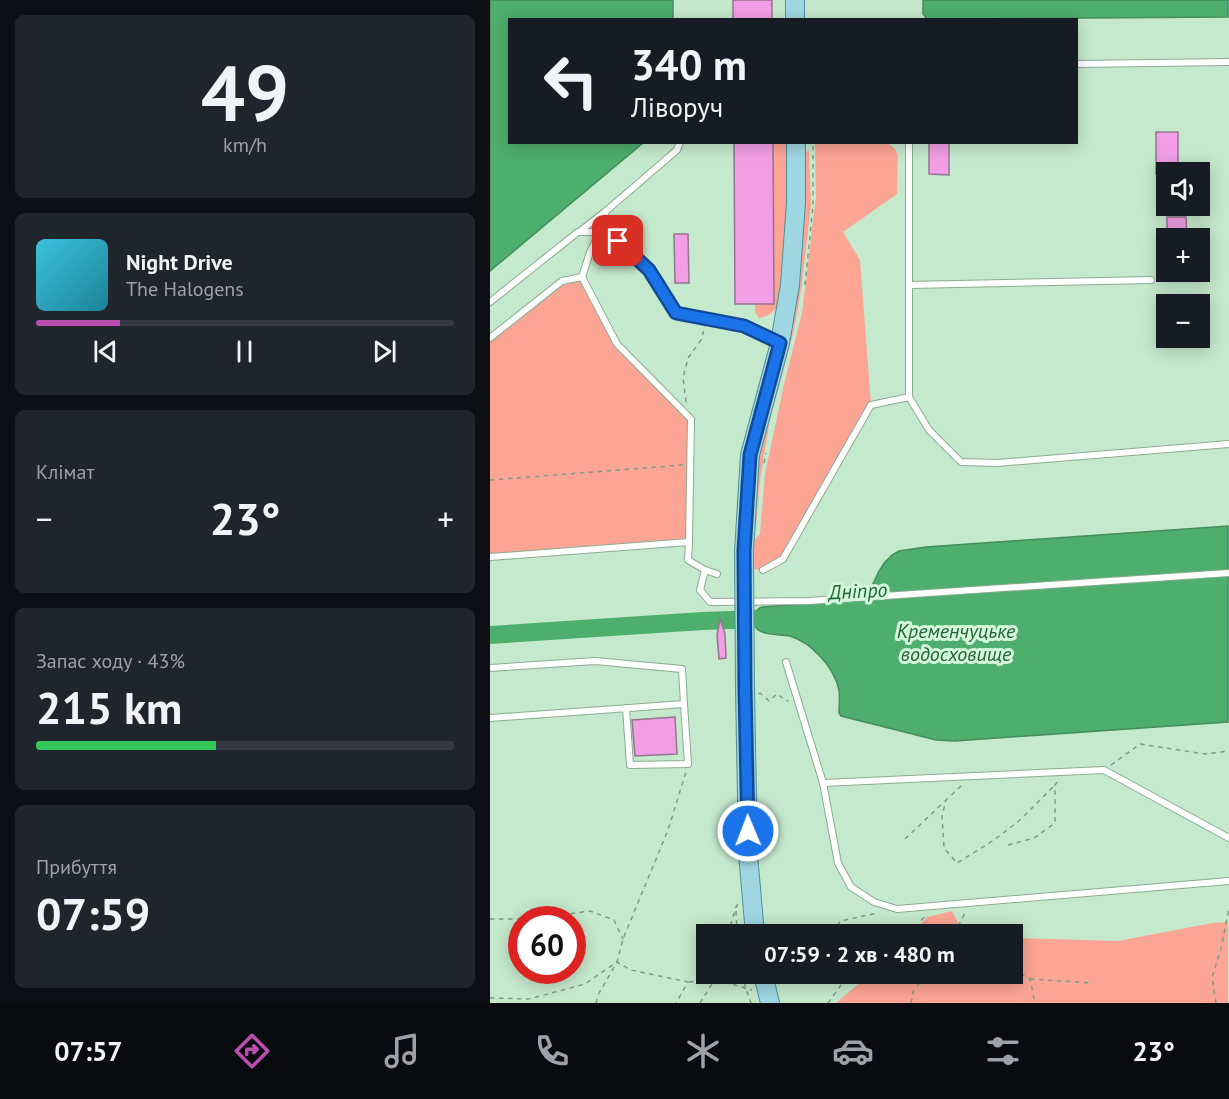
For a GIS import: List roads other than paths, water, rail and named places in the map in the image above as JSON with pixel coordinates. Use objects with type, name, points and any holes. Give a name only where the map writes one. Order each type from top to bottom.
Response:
[{"type":"main road","points":[[795,0],[795,18]]},
{"type":"main road","points":[[754,924],[748,854],[750,694],[744,551],[750,455],[780,343],[790,285],[796,203],[796,144]]},
{"type":"main road","points":[[765,984],[768,999]]},
{"type":"lane","points":[[1078,64],[1228,62]]},
{"type":"lane","points":[[490,302],[606,211],[677,150],[679,144]]},
{"type":"lane","points":[[909,144],[909,397],[930,430],[961,462],[997,463],[1228,444]]},
{"type":"lane","points":[[606,211],[601,232],[590,252],[582,277],[617,344],[691,419],[688,561],[717,574]]},
{"type":"lane","points":[[578,232],[601,232],[618,241],[649,270],[676,313],[744,326],[780,343]]},
{"type":"lane","points":[[490,338],[562,281],[582,277]]},
{"type":"lane","points":[[909,285],[1151,280]]},
{"type":"lane","points":[[763,570],[783,559],[871,405],[909,397]]},
{"type":"lane","points":[[490,557],[689,542]]},
{"type":"lane","points":[[705,570],[700,590],[710,602],[809,601],[1228,573]]},
{"type":"lane","points":[[490,668],[595,661],[682,669],[688,764],[630,765],[626,708]]},
{"type":"lane","points":[[787,662],[823,783],[838,863],[851,887],[874,902],[896,909],[1228,881]]},
{"type":"lane","points":[[490,718],[684,704]]},
{"type":"lane","points":[[823,783],[1104,770],[1228,838]]},
{"type":"water","points":[[490,0],[673,0],[673,18],[508,18],[508,144],[642,144],[490,271]]},
{"type":"water","points":[[923,0],[1228,0],[1228,17],[926,18],[923,14]]},
{"type":"water","name":"Кременчуцьке водосховище","points":[[1228,526],[1228,722],[955,741],[936,740],[841,716],[836,681],[821,657],[798,639],[761,632],[754,624],[755,614],[762,607],[812,603],[845,593],[870,590],[885,562],[899,551],[926,547]]},
{"type":"waterway","name":"Дніпро","points":[[490,635],[759,619]]}]
